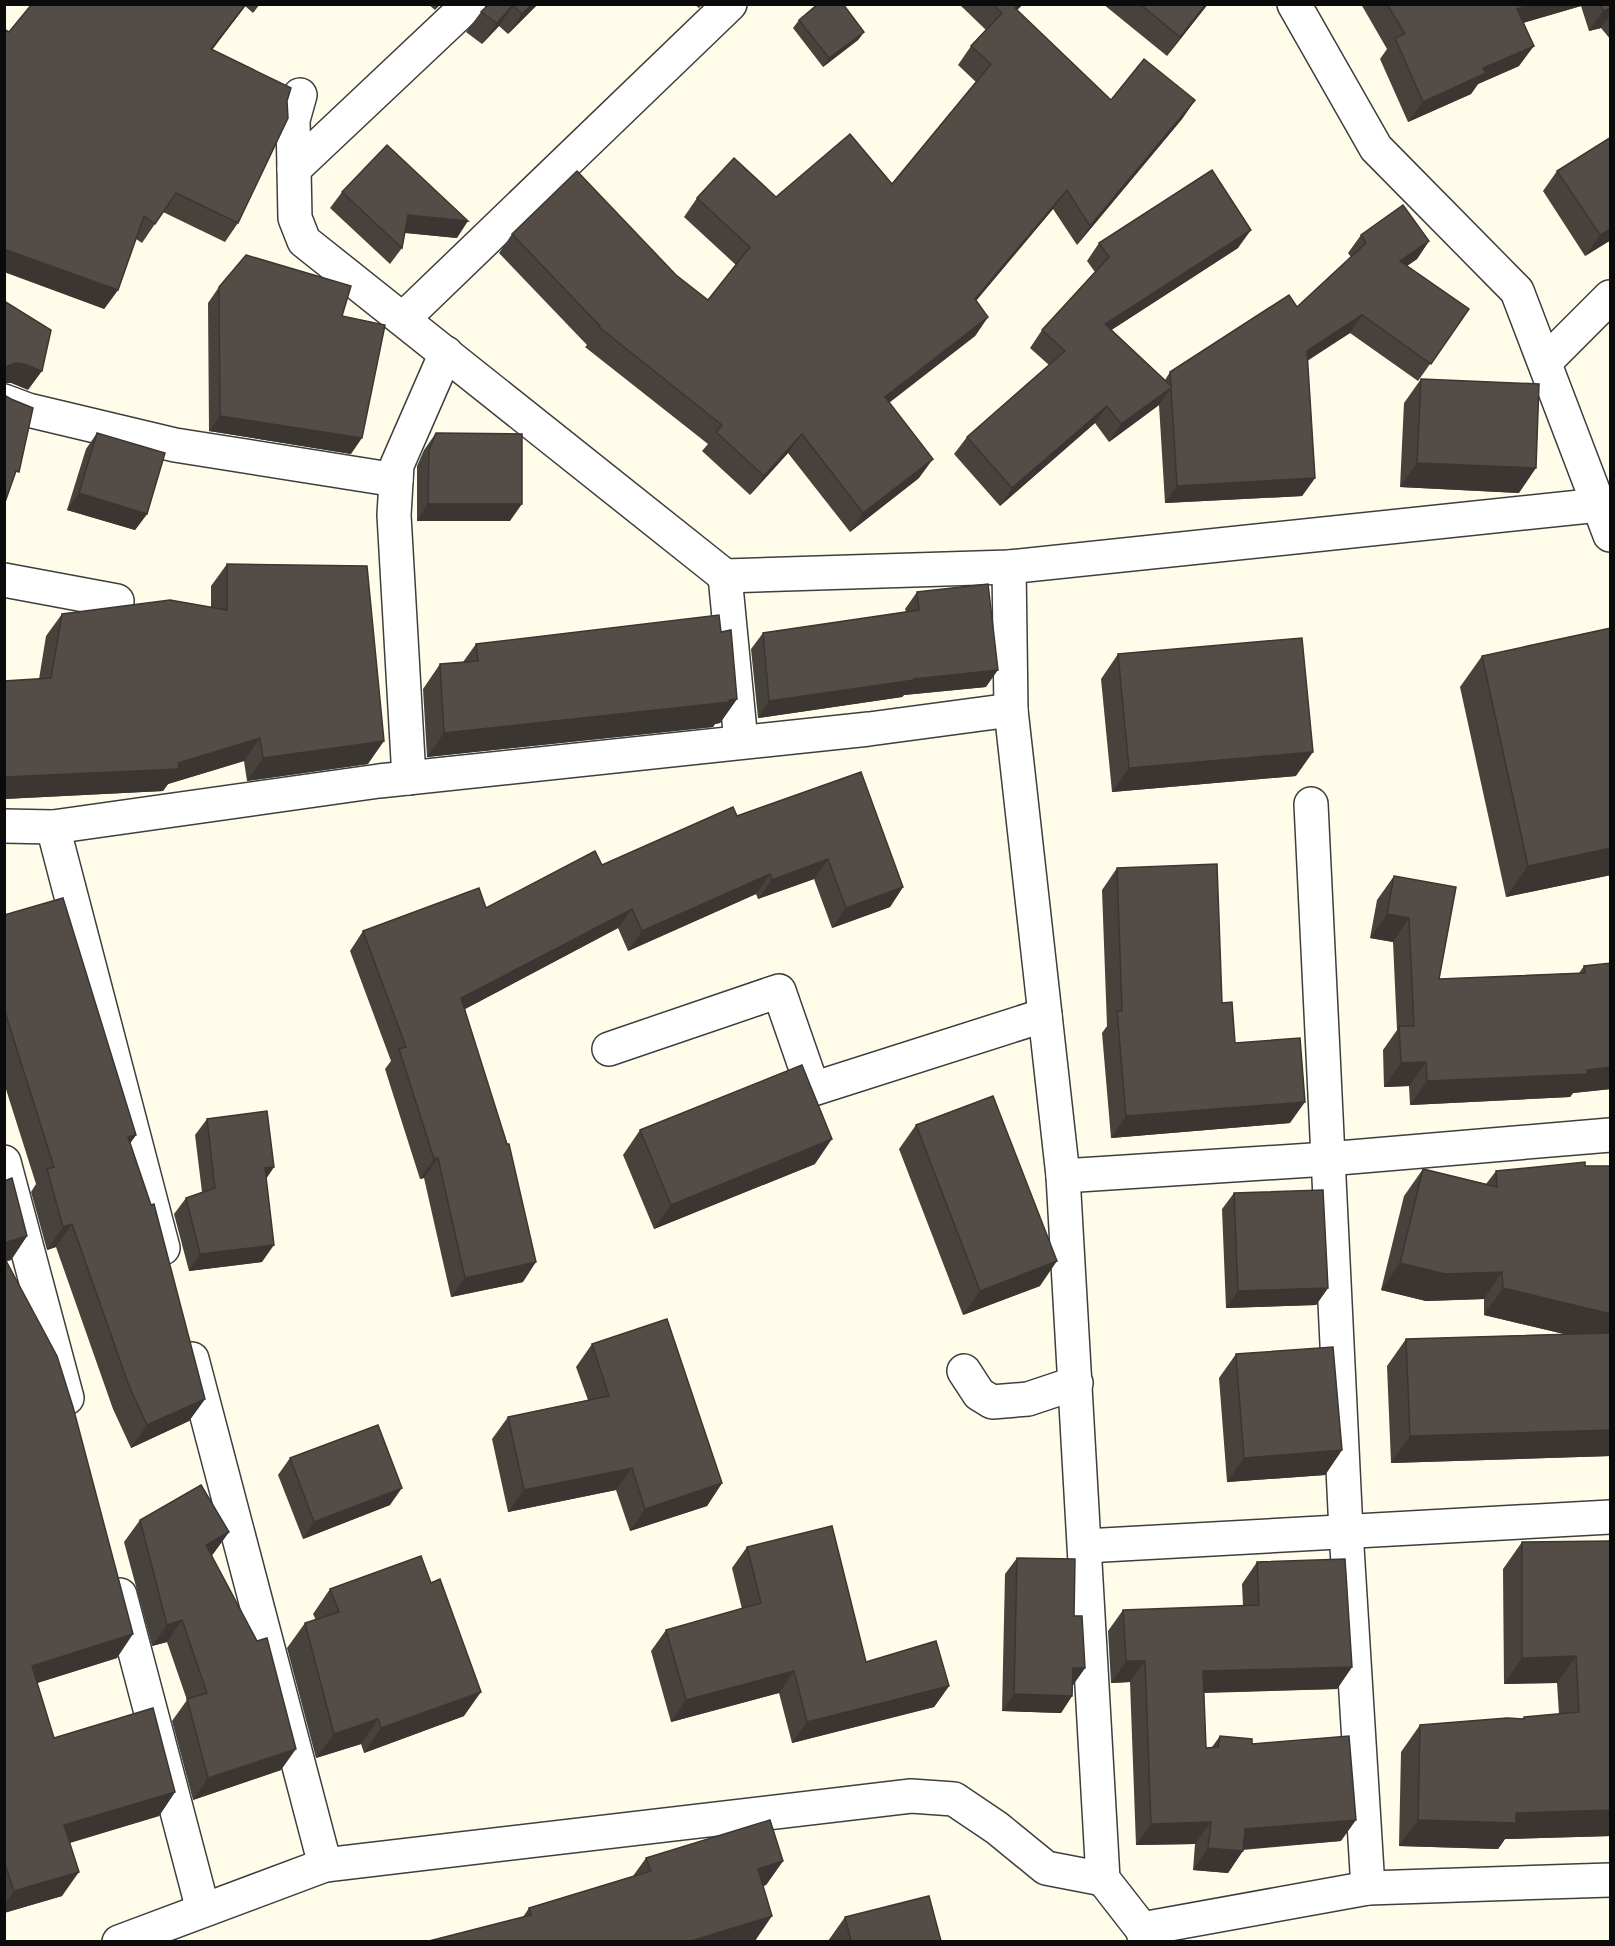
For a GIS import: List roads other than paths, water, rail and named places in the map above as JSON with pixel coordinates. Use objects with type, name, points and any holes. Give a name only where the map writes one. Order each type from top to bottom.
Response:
[{"type":"street","points":[[294,168],[469,4]]},
{"type":"street","points":[[403,319],[730,4]]},
{"type":"street","points":[[1294,4],[1376,148],[1517,291],[1611,535]]},
{"type":"street","points":[[300,95],[293,120],[295,218],[304,241],[725,576],[1009,567],[1599,505]]},
{"type":"street","points":[[1545,362],[1611,297]]},
{"type":"street","points":[[409,778],[394,515],[397,465],[446,353]]},
{"type":"street","points":[[4,401],[28,410],[175,445],[396,480]]},
{"type":"street","points":[[1009,567],[1011,710],[1063,1176],[1103,1879],[1144,1935],[1368,1888],[1611,1880]]},
{"type":"street","points":[[725,576],[741,742]]},
{"type":"street","points":[[4,580],[117,601]]},
{"type":"street","points":[[4,826],[53,827],[409,778],[869,729],[1011,710]]},
{"type":"street","points":[[1311,804],[1346,1531],[1368,1888]]},
{"type":"street","points":[[53,827],[171,1277]]},
{"type":"street","points":[[609,1049],[779,991],[813,1089],[1045,1016]]},
{"type":"street","points":[[1063,1176],[1327,1160],[1611,1135]]},
{"type":"street","points":[[4,1162],[75,1426]]},
{"type":"street","points":[[186,1334],[325,1865]]},
{"type":"street","points":[[964,1371],[979,1394],[992,1402],[1028,1399],[1076,1383]]},
{"type":"street","points":[[1085,1546],[1611,1517]]},
{"type":"street","points":[[112,1564],[203,1910]]},
{"type":"street","points":[[119,1941],[325,1865],[911,1796],[954,1799],[997,1828],[1046,1868],[1103,1879]]}]
